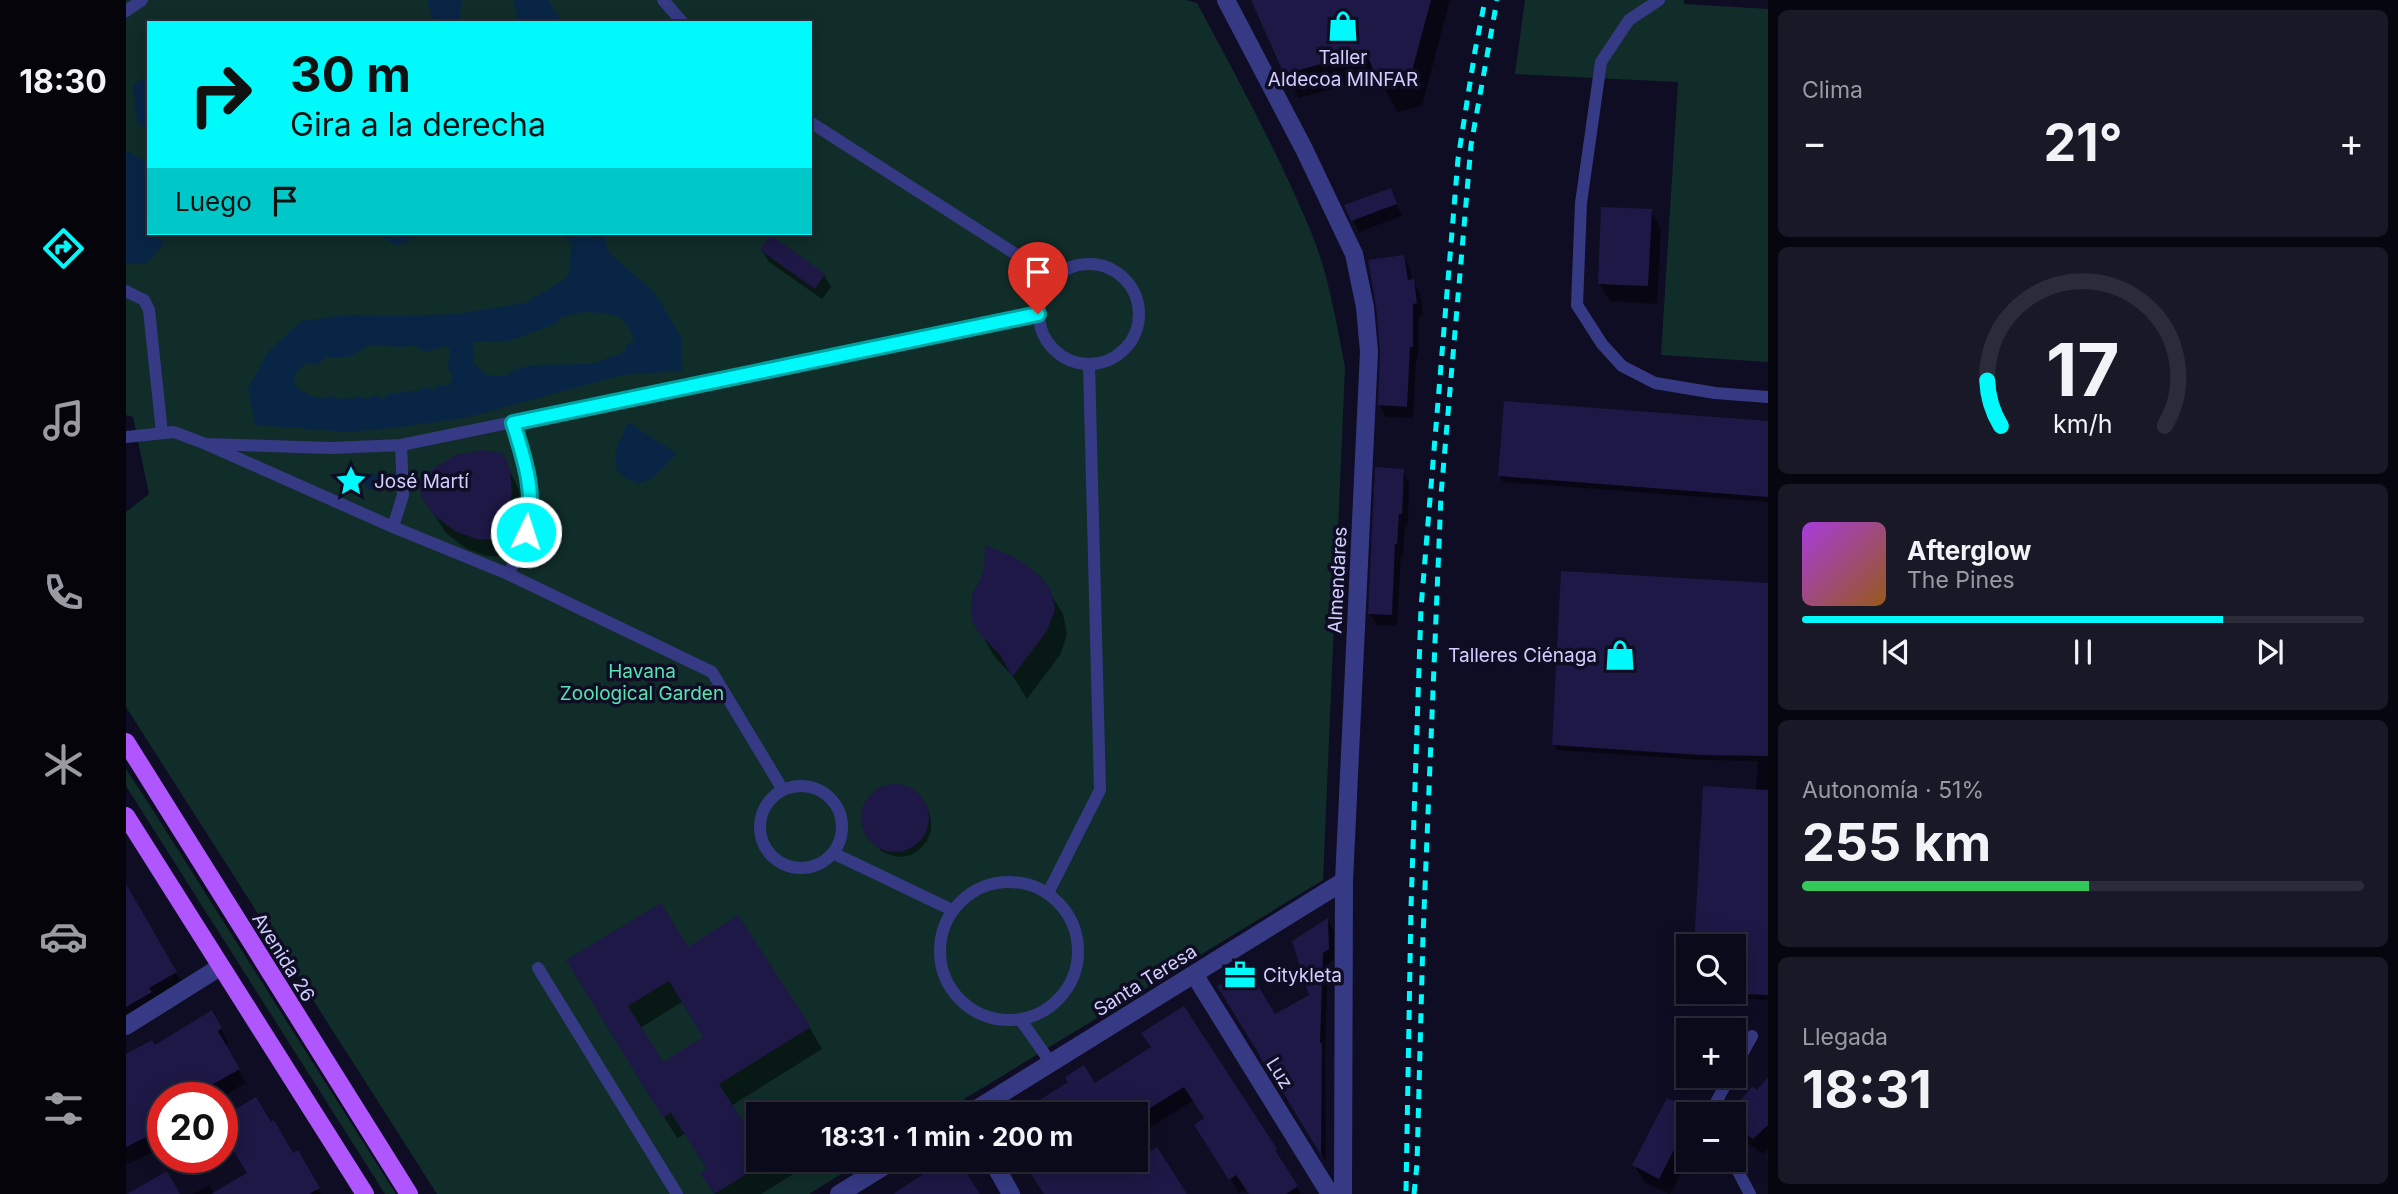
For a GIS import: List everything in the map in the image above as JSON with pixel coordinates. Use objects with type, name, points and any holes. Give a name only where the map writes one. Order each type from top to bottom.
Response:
[{"type":"main road","name":"Avenida 26","points":[[126,742],[410,1194]]},
{"type":"main road","points":[[126,816],[365,1194]]},
{"type":"street","name":"Almendares","points":[[1226,0],[1304,149],[1354,254],[1365,306],[1369,352],[1344,881],[1343,1194]]},
{"type":"street","name":"Santa Teresa","points":[[989,1102],[1344,881]]},
{"type":"street","points":[[126,1026],[220,967]]},
{"type":"street","name":"Luz","points":[[1194,974],[1330,1194]]},
{"type":"street","points":[[839,1194],[875,1172]]},
{"type":"street","points":[[999,1172],[1012,1194]]},
{"type":"lane","points":[[126,11],[142,0]]},
{"type":"lane","points":[[663,0],[680,21]]},
{"type":"lane","points":[[1659,0],[1629,20],[1601,62],[1581,203],[1577,305],[1602,344],[1622,366],[1655,383],[1715,393],[1768,397]]},
{"type":"lane","points":[[812,123],[1053,278]]},
{"type":"lane","points":[[1076,265],[1102,265],[1125,278],[1138,301],[1140,314],[1133,339],[1115,358],[1089,365],[1064,358],[1045,340],[1038,314],[1045,289],[1053,278],[1076,265]]},
{"type":"lane","points":[[126,291],[144,300],[149,310],[162,433]]},
{"type":"lane","points":[[206,444],[331,449],[401,445],[1038,314]]},
{"type":"lane","points":[[1048,893],[1100,790],[1089,365]]},
{"type":"lane","points":[[508,574],[523,546],[530,519],[527,466],[513,423]]},
{"type":"lane","points":[[126,437],[174,432],[206,444],[393,527],[508,574],[712,672],[783,790]]},
{"type":"lane","points":[[393,527],[403,495],[401,445]]},
{"type":"lane","points":[[796,787],[810,787],[823,792],[833,801],[840,813],[840,840],[833,853],[823,862],[811,867],[785,865],[774,858],[765,848],[760,822],[772,799],[783,790],[796,787]]},
{"type":"lane","points":[[833,853],[952,910]]},
{"type":"lane","points":[[1007,881],[1028,884],[1048,893],[1065,910],[1076,931],[1079,954],[1074,977],[1061,997],[1043,1012],[1020,1020],[997,1019],[975,1012],[956,997],[944,977],[939,954],[942,931],[952,910],[967,895],[986,885],[1007,881]]},
{"type":"lane","points":[[538,968],[677,1194]]},
{"type":"lane","points":[[1020,1020],[1051,1063]]},
{"type":"lane","points":[[1746,1046],[1752,1035]]},
{"type":"lane","points":[[1738,1172],[1750,1194]]},
{"type":"green space","name":"Havana Zoological Garden","points":[[126,0],[1186,0],[1197,3],[1271,145],[1311,232],[1327,282],[1345,367],[1323,880],[959,1102],[746,1102],[746,1172],[845,1172],[809,1194],[437,1194],[126,707],[126,512],[149,494],[133,417],[126,415]]},
{"type":"green space","points":[[1525,0],[1684,0],[1684,4],[1768,9],[1768,362],[1661,355],[1678,82],[1515,74]]},
{"type":"green space","points":[[126,769],[396,1194],[385,1194],[126,786]]},
{"type":"water","points":[[427,0],[462,0],[459,21],[433,21]]},
{"type":"water","points":[[513,0],[548,0],[561,21],[518,21]]},
{"type":"water","points":[[147,78],[147,128],[137,123],[133,84]]},
{"type":"water","points":[[126,151],[147,162],[147,235],[157,235],[164,244],[146,264],[126,263]]},
{"type":"water","points":[[378,235],[420,235],[396,246]]},
{"type":"water","points":[[561,235],[604,235],[608,252],[655,293],[681,337],[682,371],[622,375],[469,417],[402,427],[350,432],[255,425],[248,389],[267,353],[301,321],[350,315],[457,314],[525,303],[568,277],[572,243]],"holes":[[[584,312],[610,314],[627,324],[634,341],[626,345],[624,352],[592,364],[532,365],[504,376],[486,375],[474,364],[473,342],[509,341],[555,324],[562,317]],[[371,345],[414,345],[426,352],[445,346],[450,349],[448,367],[453,377],[449,385],[438,385],[434,390],[425,387],[419,391],[391,393],[382,399],[376,395],[367,399],[357,396],[340,400],[334,396],[318,398],[294,385],[296,373],[305,363],[318,365],[325,357],[348,357]]]},
{"type":"water","points":[[628,422],[677,454],[653,478],[639,484],[617,471],[615,452]]},
{"type":"water","points":[[372,474],[378,476],[378,488],[372,490],[366,488],[364,482],[366,476]]},
{"type":"building","name":"Taller Aldecoa MINFAR","points":[[1251,0],[1431,0],[1409,82],[1381,89],[1366,52],[1284,74]]},
{"type":"building","points":[[1391,188],[1397,204],[1351,221],[1344,205]]},
{"type":"building","points":[[1601,207],[1652,209],[1648,286],[1598,284]]},
{"type":"building","points":[[771,235],[825,274],[815,289],[760,250]]},
{"type":"building","points":[[1404,255],[1408,280],[1414,279],[1417,303],[1413,304],[1413,347],[1410,347],[1407,407],[1378,405],[1380,351],[1368,260]]},
{"type":"building","points":[[1504,401],[1768,421],[1768,497],[1498,476]]},
{"type":"building","points":[[482,450],[503,453],[510,470],[512,493],[506,520],[494,540],[476,539],[455,531],[434,515],[423,500],[418,485],[435,467],[457,455]]},
{"type":"building","points":[[1375,467],[1404,469],[1402,514],[1399,514],[1395,544],[1392,615],[1368,614]]},
{"type":"building","points":[[985,545],[1014,557],[1029,567],[1050,588],[1053,598],[1055,610],[1047,631],[1012,677],[1001,656],[978,632],[972,620],[973,592],[984,567]]},
{"type":"building","points":[[1561,571],[1768,583],[1768,756],[1699,755],[1552,745]]},
{"type":"building","points":[[895,784],[908,787],[919,794],[926,805],[929,818],[926,831],[919,842],[908,849],[895,852],[882,849],[871,842],[864,831],[861,818],[864,805],[871,794],[882,787]]},
{"type":"building","points":[[1703,786],[1768,790],[1768,995],[1746,994],[1746,934],[1695,934]]},
{"type":"building","points":[[126,884],[177,972],[149,988],[152,992],[126,1007]]},
{"type":"building","points":[[661,903],[688,947],[738,915],[811,1027],[719,1084],[746,1126],[746,1172],[750,1172],[714,1194],[700,1173],[707,1169],[671,1113],[663,1118],[566,960]],"holes":[[[669,981],[703,1037],[663,1062],[628,1006]]]},
{"type":"building","points":[[1328,918],[1329,949],[1323,953],[1320,1043],[1321,1155],[1274,1082],[1274,1066],[1264,1065],[1217,986],[1248,969],[1275,1014],[1309,995],[1292,941]]},
{"type":"building","points":[[1184,1006],[1298,1186],[1286,1194],[1249,1194],[1236,1175],[1229,1180],[1194,1125],[1204,1118],[1184,1087],[1148,1109],[1148,1102],[1036,1102],[1068,1082],[1065,1077],[1084,1065],[1095,1083],[1151,1047],[1141,1033]]},
{"type":"building","points":[[212,1010],[222,1028],[218,1031],[240,1069],[217,1082],[147,1082],[147,1137],[126,1147],[126,1054],[152,1040],[155,1045]]},
{"type":"building","points":[[1768,1077],[1768,1125],[1753,1139],[1746,1134],[1746,1102],[1739,1102],[1752,1086],[1757,1090]]},
{"type":"building","points":[[256,1097],[271,1122],[274,1120],[293,1153],[298,1150],[320,1188],[309,1194],[211,1194],[247,1173],[238,1158],[238,1108]]},
{"type":"building","points":[[1667,1098],[1676,1102],[1676,1146],[1659,1179],[1632,1165]]},
{"type":"building","points":[[1157,1147],[1187,1194],[1044,1194],[1030,1172],[1148,1172],[1148,1153]]},
{"type":"building","points":[[927,1172],[966,1172],[980,1194],[893,1194]]},
{"type":"building","points":[[168,1173],[180,1194],[127,1194]]},
{"type":"railway","points":[[1406,1191],[1411,907],[1421,608],[1458,159],[1485,0]]},
{"type":"railway","points":[[1414,1194],[1441,495],[1471,145],[1497,0]]},
{"type":"place","name":"Taller Aldecoa MINFAR","points":[[1343,26]]},
{"type":"place","name":"José Martí","points":[[351,481]]},
{"type":"place","name":"Talleres Ciénaga","points":[[1620,655]]},
{"type":"place","name":"Citykleta","points":[[1240,975]]},
{"type":"route","points":[[526,532],[530,519],[527,466],[513,423],[1038,314]]}]
